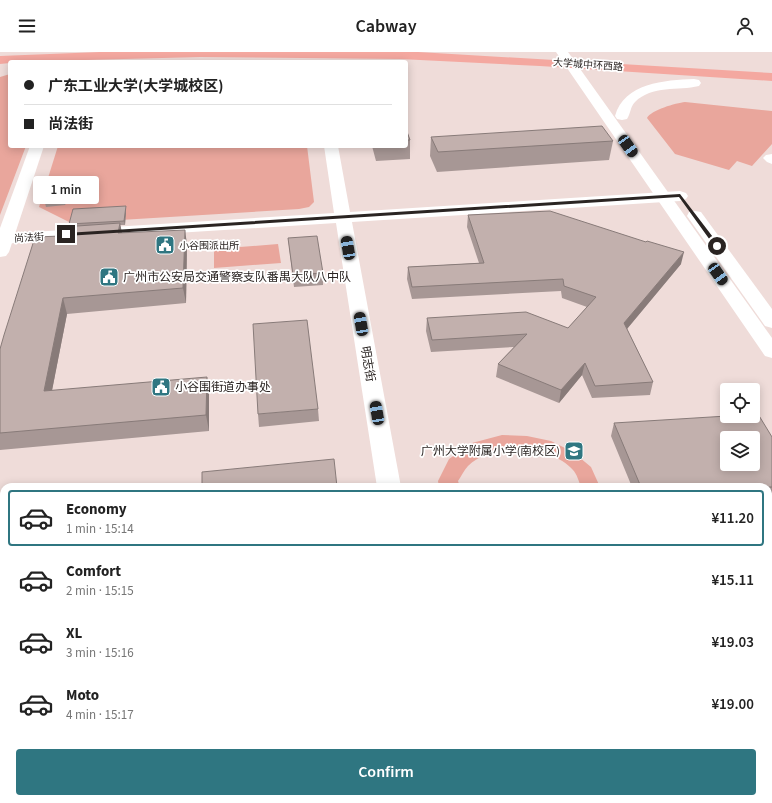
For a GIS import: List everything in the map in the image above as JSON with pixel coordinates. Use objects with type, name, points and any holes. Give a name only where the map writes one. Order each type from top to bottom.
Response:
[{"type":"main road","name":"大学城中环西路","points":[[0,60],[179,53],[314,52],[398,54],[577,63],[772,78]]},
{"type":"main road","name":"大学城中环西路","points":[[408,65],[577,63],[694,83],[772,89]]},
{"type":"main road","points":[[577,63],[622,116],[772,322]]},
{"type":"main road","points":[[577,63],[663,197],[772,352]]},
{"type":"main road","points":[[622,116],[622,109],[625,104],[641,92],[668,84],[694,83]]},
{"type":"main road","points":[[2,243],[36,148]]},
{"type":"main road","name":"明志街","points":[[331,148],[388,483]]},
{"type":"main road","name":"尚法街","points":[[2,243],[343,217],[680,196]]},
{"type":"shaded area","points":[[8,75],[8,148],[25,148],[0,215],[0,77]]},
{"type":"shaded area","points":[[685,102],[772,111],[772,144],[752,166],[737,161],[729,170],[675,154],[647,118],[653,112],[670,105]]},
{"type":"shaded area","points":[[57,148],[307,148],[314,202],[309,207],[299,209],[71,223],[39,207]]},
{"type":"shaded area","points":[[278,244],[281,263],[214,268],[214,249]]},
{"type":"shaded area","points":[[502,435],[527,436],[551,441],[573,452],[591,467],[598,483],[580,483],[573,470],[551,455],[536,451],[506,450],[491,453],[478,458],[464,471],[458,481],[459,483],[438,483],[449,459],[472,443]]},
{"type":"building","points":[[602,126],[613,141],[438,152],[431,137]]},
{"type":"building","points":[[68,183],[64,201],[45,203],[49,184]]},
{"type":"building","points":[[126,206],[124,221],[69,224],[73,209]]},
{"type":"building","points":[[550,211],[646,242],[647,241],[684,252],[624,323],[653,382],[595,386],[585,363],[561,390],[498,364],[527,334],[432,340],[427,318],[526,312],[568,328],[596,297],[564,286],[563,279],[412,287],[408,267],[484,263],[468,215]]},
{"type":"building","points":[[120,223],[118,233],[185,230],[183,288],[63,298],[44,391],[207,377],[206,415],[0,433],[0,349],[35,237],[61,236],[63,227]]},
{"type":"building","points":[[317,236],[323,273],[293,275],[288,238]]},
{"type":"building","points":[[307,320],[318,409],[258,414],[253,324]]},
{"type":"building","points":[[720,416],[720,423],[760,423],[760,417],[772,437],[772,483],[639,483],[614,423]]},
{"type":"building","points":[[334,459],[337,483],[202,483],[202,472]]},
{"type":"place","name":"小谷围派出所","points":[[165,245]]},
{"type":"place","name":"广州市公安局交通警察支队番禺大队八中队","points":[[109,277]]},
{"type":"place","name":"小谷围街道办事处","points":[[161,387]]},
{"type":"place","name":"广州大学附属小学(南校区)","points":[[574,451]]},
{"type":"route","points":[[66,234],[680,196],[717,246]]}]
